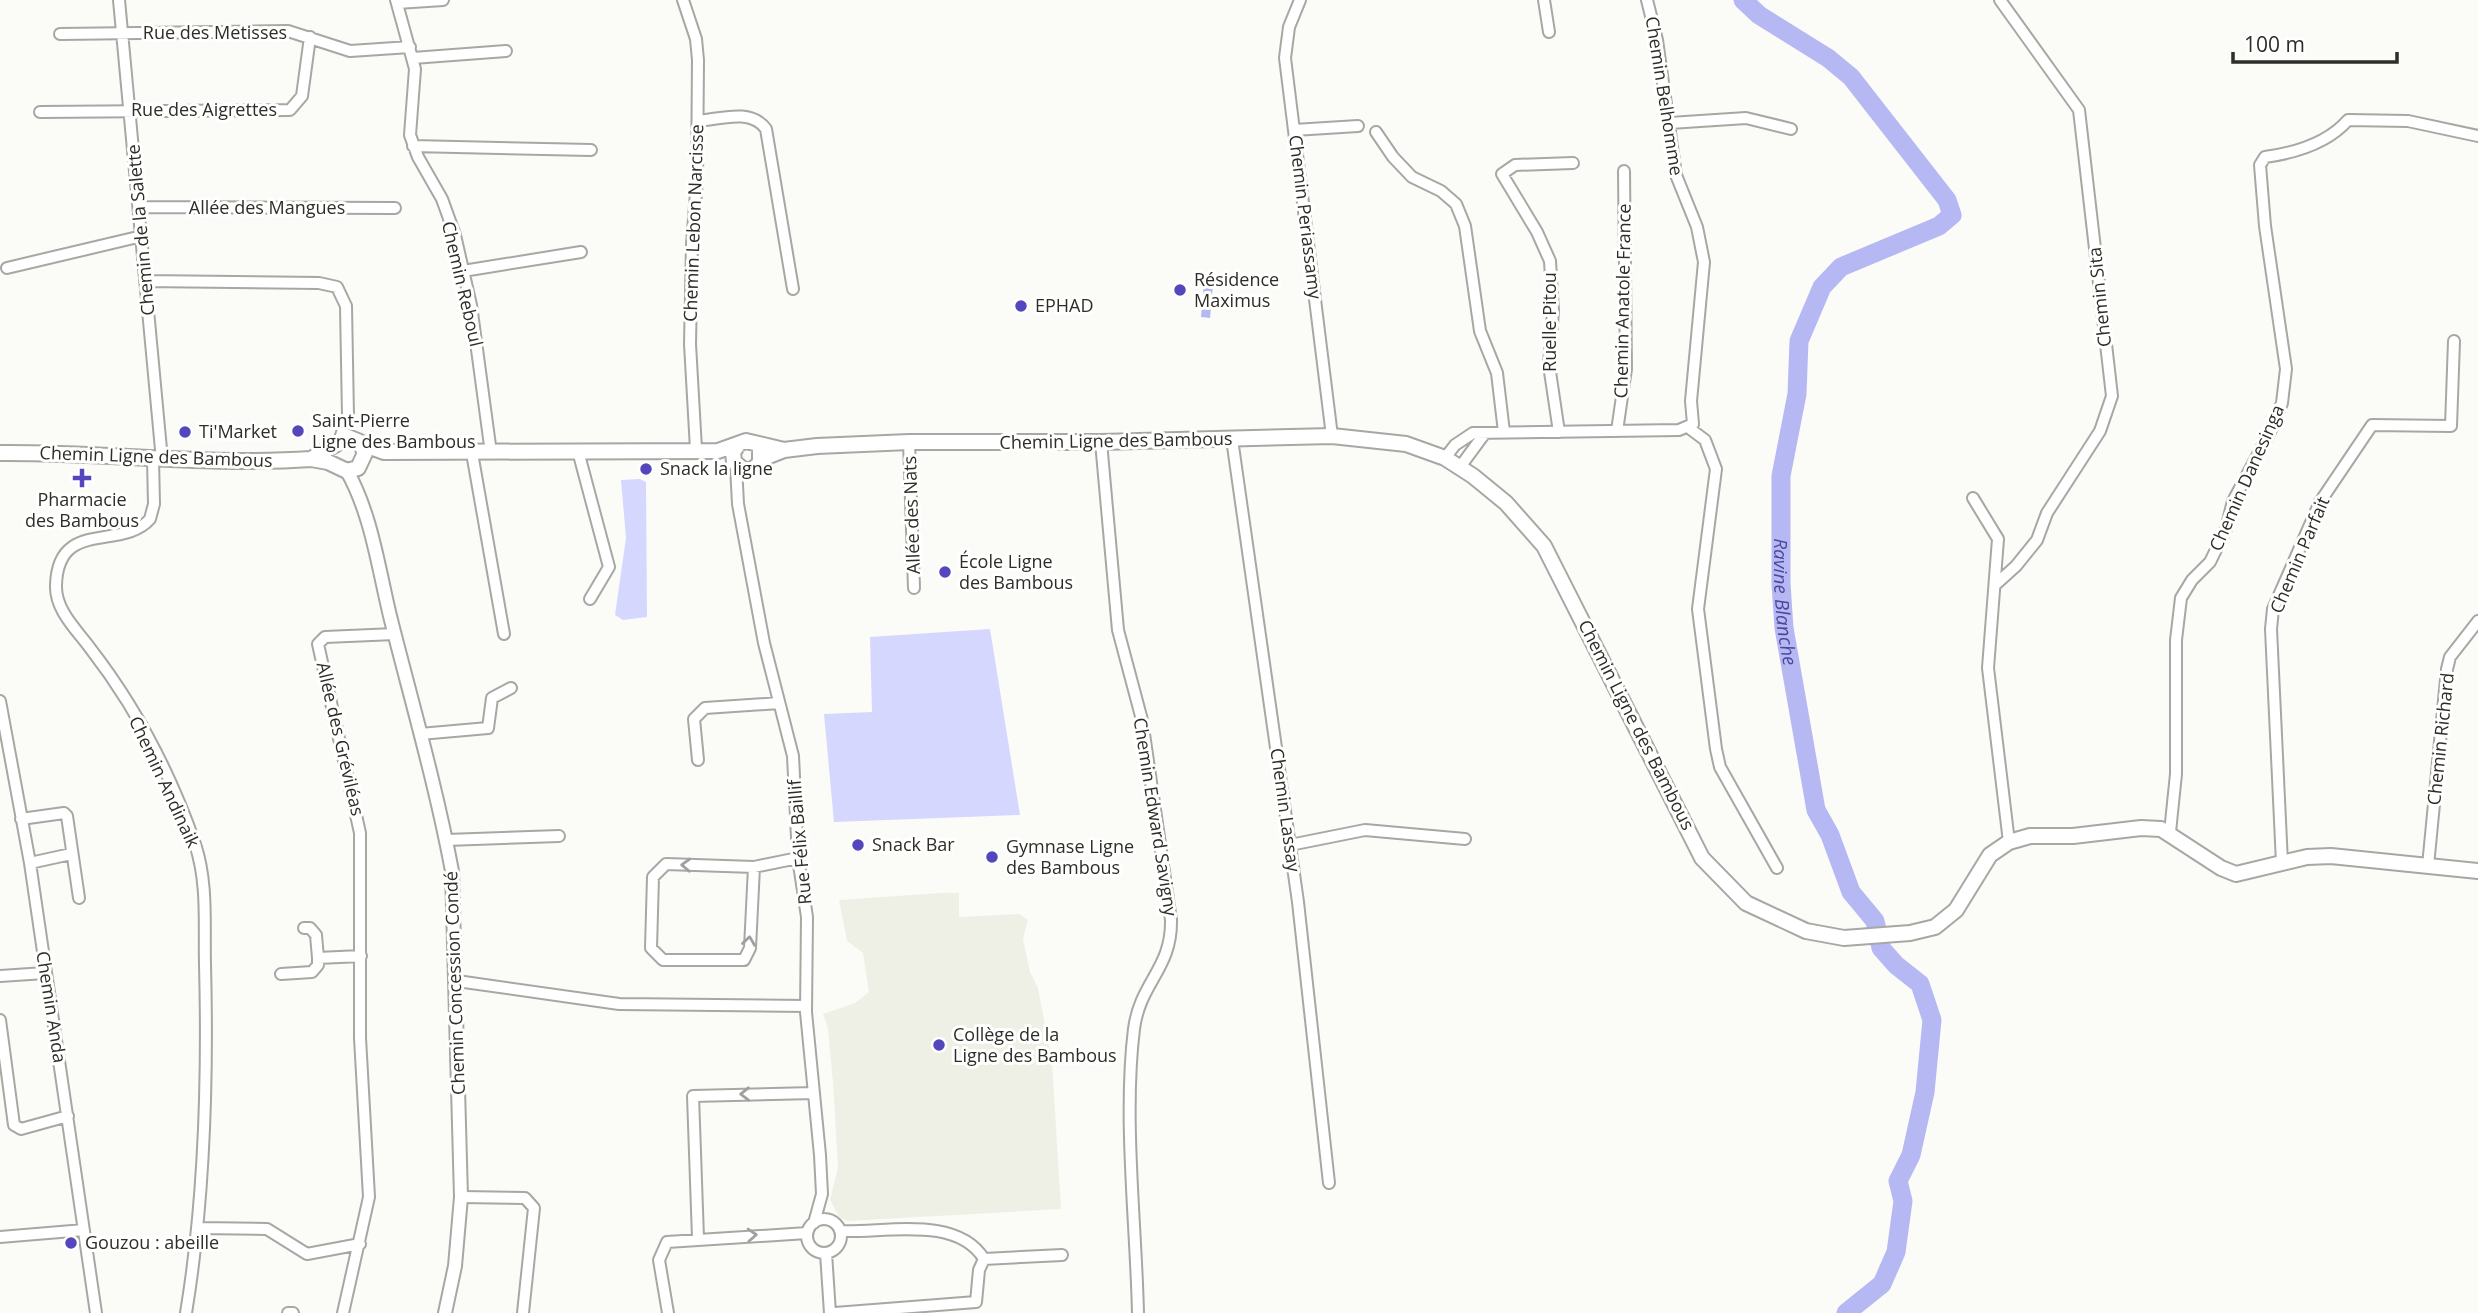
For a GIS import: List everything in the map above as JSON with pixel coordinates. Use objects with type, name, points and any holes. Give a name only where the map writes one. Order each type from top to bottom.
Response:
[{"type":"main road","name":"Chemin Ligne des Bambous","points":[[755,443],[784,450],[909,442],[1101,442],[1332,436],[1406,444],[1445,458],[1460,467],[1506,503],[1550,555],[1702,858],[1746,903],[1806,932],[1844,938],[1910,933],[1935,927],[1950,916],[1990,855],[2009,842]]},
{"type":"main road","points":[[351,467],[332,455],[337,443],[348,438],[384,452],[718,451],[746,441],[755,443],[761,450],[757,464],[745,471],[718,451]]},
{"type":"main road","points":[[351,467],[365,453],[359,442]]},
{"type":"main road","name":"Chemin Ligne des Bambous","points":[[311,458],[337,443]]},
{"type":"main road","points":[[735,464],[733,452],[738,445]]},
{"type":"main road","name":"Chemin Ligne des Bambous","points":[[757,464],[784,450]]},
{"type":"main road","points":[[351,467],[384,452]]},
{"type":"main road","name":"Chemin Ligne des Bambous","points":[[0,453],[68,453],[158,460],[311,458],[351,467]]},
{"type":"main road","points":[[2009,842],[2049,834],[2073,835],[2141,828],[2170,832],[2221,868],[2236,874],[2307,857],[2331,856],[2478,871]]},
{"type":"street","name":"Chemin de la Salette","points":[[119,0],[140,207],[158,460]]},
{"type":"street","points":[[397,2],[443,0]]},
{"type":"street","name":"Chemin Lebon Narcisse","points":[[683,0],[697,49],[698,121],[690,344],[696,449]]},
{"type":"street","name":"Chemin Periassamy","points":[[1300,0],[1285,42],[1332,436]]},
{"type":"street","points":[[1544,0],[1549,32]]},
{"type":"street","name":"Chemin Belhomme","points":[[1647,0],[1657,40],[1675,175],[1697,228],[1704,262],[1691,401],[1693,424],[1684,429]]},
{"type":"street","name":"Chemin Sita","points":[[1996,584],[2016,566],[2037,540],[2047,513],[2100,431],[2112,396],[2079,110],[2000,0]]},
{"type":"street","name":"Chemin Reboul","points":[[397,2],[415,74],[409,122],[413,146],[442,199],[463,271],[487,410],[491,453]]},
{"type":"street","name":"Rue des Metisses","points":[[60,34],[288,31],[350,51],[506,51]]},
{"type":"street","name":"Rue des Aigrettes","points":[[40,112],[290,110],[302,96],[310,37]]},
{"type":"street","points":[[698,121],[750,116],[759,120],[766,129],[793,289]]},
{"type":"street","points":[[1670,123],[1746,118],[1765,120],[1791,129]]},
{"type":"street","name":"Chemin Danesinga","points":[[2170,832],[2176,774],[2176,640],[2181,598],[2192,580],[2210,562],[2226,528],[2233,502],[2270,432],[2281,403],[2286,369],[2265,226],[2260,165],[2265,157],[2313,144],[2339,131],[2348,120],[2408,121],[2478,136]]},
{"type":"street","points":[[1294,130],[1358,126]]},
{"type":"street","points":[[1376,132],[1393,157],[1412,177],[1441,191],[1456,204],[1465,226],[1480,331],[1497,373],[1504,432]]},
{"type":"street","points":[[413,146],[591,150]]},
{"type":"street","name":"Ruelle Pitou","points":[[1559,432],[1549,365],[1553,311],[1550,261],[1537,232],[1502,174],[1515,165],[1573,163]]},
{"type":"street","name":"Chemin Anatole France","points":[[1617,431],[1626,369],[1624,171]]},
{"type":"street","name":"Allée des Mangues","points":[[140,207],[395,208]]},
{"type":"street","points":[[7,268],[142,236]]},
{"type":"street","points":[[463,271],[581,252]]},
{"type":"street","points":[[145,281],[319,282],[337,287],[346,306],[348,416],[359,442]]},
{"type":"street","name":"Chemin Parfait","points":[[2282,863],[2271,629],[2273,609],[2320,502],[2372,425],[2451,426],[2454,341]]},
{"type":"street","points":[[337,443],[348,416]]},
{"type":"street","points":[[1445,458],[1464,437],[1485,433],[1684,429],[1705,440],[1716,469],[1698,609],[1718,758],[1777,868]]},
{"type":"street","points":[[1460,467],[1485,433]]},
{"type":"street","name":"Chemin Lassay","points":[[1232,439],[1290,845],[1329,1182]]},
{"type":"street","name":"Allée des Nats","points":[[909,442],[914,588]]},
{"type":"street","name":"Chemin Edward Savigny","points":[[1101,442],[1118,630],[1142,720],[1171,920],[1171,946],[1139,1003],[1131,1054],[1138,1313]]},
{"type":"street","points":[[578,451],[609,567],[590,599]]},
{"type":"street","points":[[472,453],[504,634]]},
{"type":"street","name":"Chemin Andinaik","points":[[158,460],[150,519],[133,530],[96,536],[73,545],[57,571],[55,587],[65,616],[112,677],[145,733],[187,825],[202,870],[205,897],[206,1063],[198,1228],[187,1313]]},
{"type":"street","name":"Rue Félix Baillif","points":[[735,464],[764,643],[793,756],[798,858],[807,917],[806,1006],[822,1194],[832,1220]]},
{"type":"street","points":[[739,495],[757,464]]},
{"type":"street","name":"Chemin Concession Condé","points":[[351,467],[395,634],[452,871],[461,1196],[455,1266],[445,1313]]},
{"type":"street","points":[[1973,498],[1998,539],[1988,668],[2009,842]]},
{"type":"street","name":"Chemin Richard","points":[[2428,866],[2447,669],[2450,657],[2478,621]]},
{"type":"street","name":"Allée des Gréviléas","points":[[343,1313],[360,1244],[369,1185],[360,1038],[359,815],[338,745],[318,644],[326,637],[395,634]]},
{"type":"street","points":[[420,734],[488,728],[492,698],[511,688]]},
{"type":"street","name":"Chemin Anda","points":[[0,702],[30,863],[96,1313]]},
{"type":"street","points":[[698,760],[694,719],[697,713],[705,708],[779,703]]},
{"type":"street","points":[[21,819],[64,813],[68,818],[79,898]]},
{"type":"street","points":[[1290,845],[1365,830],[1465,839]]},
{"type":"street","points":[[446,840],[559,836]]},
{"type":"street","points":[[30,863],[71,854]]},
{"type":"street","points":[[754,867],[750,948],[744,960],[663,960],[650,948],[653,877],[666,864],[754,867],[798,858]]},
{"type":"street","points":[[281,974],[312,972],[318,965],[316,935],[310,928],[304,928]]},
{"type":"street","points":[[317,958],[361,956]]},
{"type":"street","points":[[0,976],[45,973]]},
{"type":"street","points":[[457,981],[619,1004],[806,1006]]},
{"type":"street","points":[[0,1020],[14,1125],[20,1129],[68,1116]]},
{"type":"street","points":[[698,1238],[693,1096],[814,1093]]},
{"type":"street","name":"Rue Félix Baillif","points":[[814,1223],[822,1194]]},
{"type":"street","points":[[461,1196],[525,1198],[532,1203],[534,1208],[523,1313]]},
{"type":"street","points":[[807,1233],[820,1219],[832,1220],[841,1231],[839,1244],[826,1253]]},
{"type":"street","points":[[198,1228],[267,1229],[307,1254],[360,1244]]},
{"type":"street","points":[[0,1237],[84,1230]]},
{"type":"street","points":[[841,1231],[940,1231],[977,1248],[984,1259]]},
{"type":"street","points":[[667,1313],[659,1261],[667,1242],[807,1233]]},
{"type":"street","points":[[807,1233],[812,1247],[826,1253]]},
{"type":"street","points":[[826,1253],[833,1313],[976,1302],[979,1270],[984,1259]]},
{"type":"street","points":[[984,1259],[1062,1255]]},
{"type":"shaded area","points":[[1204,283],[1213,284],[1210,318],[1201,317]]},
{"type":"shaded area","points":[[640,479],[646,482],[647,617],[623,620],[615,615],[626,538],[621,480]]},
{"type":"shaded area","points":[[990,629],[1020,815],[834,822],[824,714],[872,712],[870,637]]},
{"type":"shaded area","name":"Collège de la Ligne des Bambous","points":[[959,893],[959,917],[1019,914],[1028,920],[1023,939],[1030,972],[1038,988],[1052,1062],[1061,1209],[848,1221],[840,1218],[830,1200],[838,1167],[828,1029],[823,1014],[855,1003],[869,992],[863,953],[847,941],[839,900]]},
{"type":"waterway","name":"Ravine Blanche","points":[[1743,0],[1759,15],[1828,58],[1851,77],[1947,200],[1952,215],[1939,226],[1841,267],[1822,287],[1799,341],[1797,394],[1781,476],[1781,584],[1784,628],[1816,810],[1830,835],[1851,892],[1875,921],[1881,948],[1896,965],[1920,984],[1932,1020],[1925,1092],[1911,1155],[1898,1181],[1903,1201],[1896,1252],[1882,1284],[1846,1313]]},
{"type":"place","name":"Résidence Maximus","points":[[1180,290]]},
{"type":"place","name":"EPHAD","points":[[1021,306]]},
{"type":"place","name":"Saint-Pierre Ligne des Bambous","points":[[298,431]]},
{"type":"place","name":"Ti'Market","points":[[185,432]]},
{"type":"place","name":"Snack la ligne","points":[[646,469]]},
{"type":"place","name":"Pharmacie des Bambous","points":[[82,478]]},
{"type":"place","name":"École Ligne des Bambous","points":[[945,572]]},
{"type":"place","name":"Snack Bar","points":[[858,845]]},
{"type":"place","name":"Gymnase Ligne des Bambous","points":[[992,857]]},
{"type":"place","name":"Collège de la Ligne des Bambous","points":[[939,1045]]},
{"type":"place","name":"Gouzou : abeille","points":[[71,1243]]}]
